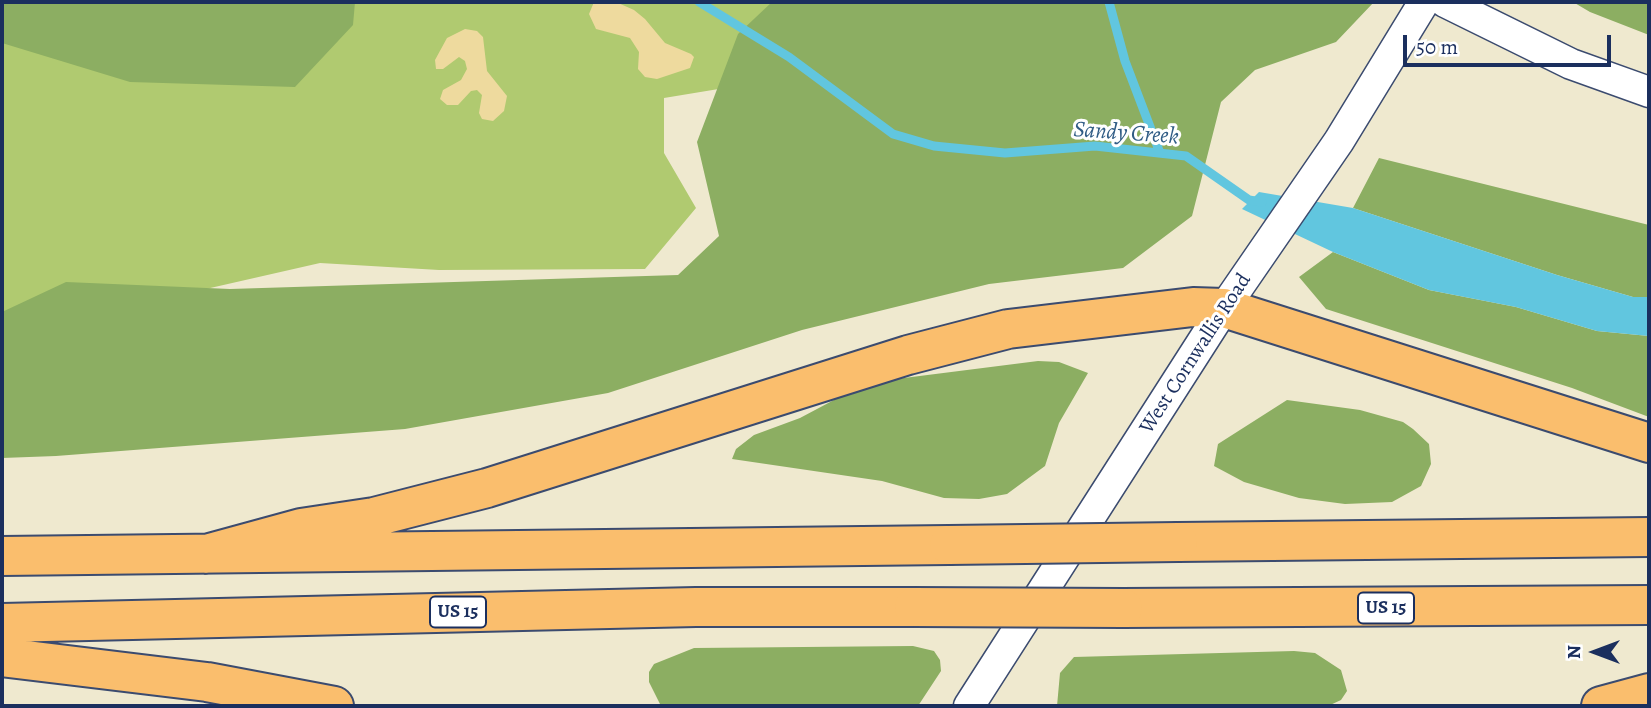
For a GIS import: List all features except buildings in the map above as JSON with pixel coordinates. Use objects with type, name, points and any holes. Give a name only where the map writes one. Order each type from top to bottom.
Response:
[{"type":"highway","points":[[206,554],[301,528],[374,517],[487,488],[908,355],[1008,328],[1193,307],[1224,308],[1649,443]]},
{"type":"highway","points":[[2,556],[1649,537]]},
{"type":"highway","name":"US 15","points":[[2,623],[696,607],[1649,605]]},
{"type":"highway","points":[[2,657],[207,682],[334,706]]},
{"type":"highway","points":[[1601,706],[1649,693]]},
{"type":"street","name":"West Cornwallis Road","points":[[969,706],[1224,308],[1339,141],[1423,2]]},
{"type":"street","points":[[1445,2],[1571,64],[1649,92]]},
{"type":"green space","points":[[2,2],[795,2],[761,82],[664,98],[664,153],[696,208],[645,269],[439,270],[320,263],[61,322],[2,330]]},
{"type":"green space","points":[[2,2],[355,2],[353,25],[295,87],[130,82],[2,43]]},
{"type":"green space","points":[[772,2],[1374,2],[1336,42],[1255,70],[1221,102],[1192,216],[1123,268],[989,284],[802,330],[608,393],[405,429],[2,458],[2,312],[66,282],[230,289],[678,275],[719,236],[697,142],[738,34]]},
{"type":"green space","points":[[1573,2],[1649,2],[1649,35],[1590,12]]},
{"type":"green space","points":[[1379,158],[1649,225],[1649,297],[1633,297],[1557,275],[1353,208]]},
{"type":"green space","points":[[1333,252],[1429,290],[1516,307],[1597,331],[1649,336],[1649,417],[1572,388],[1326,309],[1299,277]]},
{"type":"green space","points":[[1038,361],[1059,362],[1088,373],[1059,423],[1045,466],[1007,494],[979,499],[944,498],[882,481],[732,459],[736,449],[754,435],[800,418],[849,392],[896,379]]},
{"type":"green space","points":[[1287,400],[1360,410],[1403,422],[1429,444],[1431,464],[1421,486],[1392,502],[1345,504],[1299,498],[1244,482],[1214,466],[1218,444]]},
{"type":"green space","points":[[913,646],[934,651],[940,660],[941,671],[918,706],[661,706],[649,682],[649,672],[654,664],[694,648]]},
{"type":"green space","points":[[1294,651],[1315,653],[1341,670],[1347,691],[1341,700],[1328,706],[1057,706],[1060,673],[1074,657]]},
{"type":"sand","points":[[594,2],[616,2],[634,10],[665,43],[694,57],[690,68],[657,79],[645,77],[638,69],[639,52],[630,38],[596,29],[589,14]]},
{"type":"sand","points":[[465,29],[477,31],[483,37],[487,71],[507,96],[504,111],[493,121],[482,119],[479,113],[482,95],[477,90],[471,91],[458,105],[447,105],[440,99],[443,90],[461,80],[467,69],[465,61],[459,57],[443,69],[436,69],[435,60],[447,38]]},
{"type":"water","points":[[1259,192],[1353,208],[1557,275],[1633,297],[1649,297],[1649,336],[1597,331],[1516,307],[1429,290],[1333,252],[1242,209]]},
{"type":"waterway","name":"Sandy Creek","points":[[699,2],[789,57],[893,134],[934,146],[1005,153],[1095,146],[1186,156],[1249,200],[1262,202]]},
{"type":"waterway","points":[[1109,2],[1125,61],[1160,153]]}]
